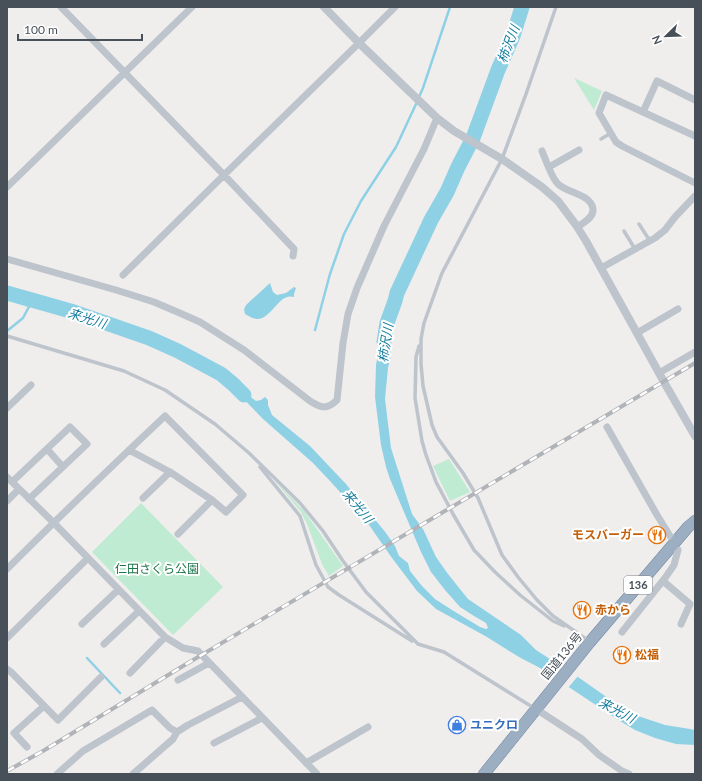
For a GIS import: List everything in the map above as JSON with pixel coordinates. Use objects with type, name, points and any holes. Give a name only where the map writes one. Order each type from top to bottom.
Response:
[{"type":"highway","name":"国道136号","points":[[484,774],[540,708],[586,649],[677,546],[695,521]]},
{"type":"highway","name":"国道136号","points":[[677,546],[695,530]]},
{"type":"highway","name":"国道136号","points":[[493,774],[540,708]]},
{"type":"street","points":[[61,7],[294,249],[293,256]]},
{"type":"street","points":[[7,188],[192,7]]},
{"type":"street","points":[[324,7],[439,120],[454,131],[500,158],[542,187],[558,201],[577,227],[601,268],[695,436]]},
{"type":"street","points":[[123,275],[395,7]]},
{"type":"street","points":[[643,112],[657,81],[695,100]]},
{"type":"street","points":[[695,136],[606,95],[599,113],[616,142],[695,183]]},
{"type":"street","points":[[7,259],[154,302],[200,322],[244,350],[310,401],[318,406],[332,405],[337,400],[343,343],[348,314],[357,288],[384,226],[439,120]]},
{"type":"street","points":[[542,150],[558,184],[586,199],[591,204],[593,210],[591,216],[577,227]]},
{"type":"street","points":[[549,167],[579,150]]},
{"type":"street","points":[[601,268],[650,241],[665,230],[695,196]]},
{"type":"street","points":[[637,333],[678,309]]},
{"type":"street","points":[[659,373],[695,352]]},
{"type":"street","points":[[7,408],[30,385]]},
{"type":"street","points":[[7,569],[129,450],[165,416],[243,495],[226,512],[212,500],[170,472],[129,450]]},
{"type":"street","points":[[29,499],[87,444],[70,427],[47,449],[10,479],[19,489],[29,499],[54,523],[118,590],[139,610],[165,638],[183,648],[198,651],[317,774]]},
{"type":"street","points":[[607,427],[657,515],[677,546],[674,565],[622,632]]},
{"type":"street","points":[[47,449],[63,467]]},
{"type":"street","points":[[143,498],[170,472]]},
{"type":"street","points":[[7,501],[19,489]]},
{"type":"street","points":[[178,534],[212,500]]},
{"type":"street","points":[[7,638],[88,558]]},
{"type":"street","points":[[663,581],[690,604],[681,624]]},
{"type":"street","points":[[82,624],[118,590]]},
{"type":"street","points":[[104,644],[139,610]]},
{"type":"street","points":[[130,673],[165,638]]},
{"type":"street","points":[[178,680],[209,663]]},
{"type":"street","points":[[7,669],[58,720],[101,677]]},
{"type":"street","points":[[133,774],[173,739],[177,732],[242,697]]},
{"type":"street","points":[[27,747],[14,733],[44,706]]},
{"type":"street","points":[[540,708],[582,739],[599,755],[622,771],[629,774]]},
{"type":"street","points":[[57,774],[83,751],[152,710],[170,728],[177,732]]},
{"type":"street","points":[[214,743],[262,718]]},
{"type":"street","points":[[306,763],[368,727]]},
{"type":"lane","points":[[556,7],[526,94],[500,158],[442,273],[424,323],[421,341],[416,357],[415,398],[426,455],[436,482],[474,550],[520,595],[553,621],[571,628]]},
{"type":"lane","points":[[601,138],[611,133]]},
{"type":"lane","points":[[639,224],[650,241]]},
{"type":"lane","points":[[624,231],[635,249]]},
{"type":"lane","points":[[7,336],[124,371],[165,390],[215,424],[300,503],[323,531],[366,592],[418,644]]},
{"type":"lane","points":[[421,341],[423,386],[432,425],[437,437],[463,473],[478,498],[502,555],[537,600],[554,616],[571,628],[586,649]]},
{"type":"lane","points":[[249,454],[300,516],[316,565],[328,587],[418,644],[444,652],[540,708]]},
{"type":"green space","points":[[574,78],[602,91],[594,110]]},
{"type":"green space","points":[[449,459],[470,492],[450,501],[433,466]]},
{"type":"green space","points":[[274,480],[304,511],[343,566],[329,576],[322,564],[301,512]]},
{"type":"green space","name":"仁田さくら公園","points":[[141,503],[223,587],[173,635],[92,552]]},
{"type":"water","points":[[270,283],[273,292],[277,295],[286,293],[294,287],[296,288],[294,297],[284,298],[262,318],[256,319],[245,314],[244,309],[246,305]]},
{"type":"water","points":[[384,321],[391,323],[391,355],[388,368],[385,399],[391,448],[412,514],[423,529],[436,557],[448,574],[468,599],[521,635],[536,650],[635,715],[665,725],[695,730],[695,745],[676,744],[635,730],[540,668],[436,609],[417,591],[367,522],[330,481],[313,463],[263,419],[229,384],[232,379],[256,401],[265,397],[268,400],[268,405],[272,415],[310,446],[346,484],[386,533],[395,546],[399,556],[408,563],[410,571],[422,586],[435,599],[480,627],[486,629],[488,628],[486,623],[460,607],[431,572],[421,552],[386,467],[381,445],[375,397],[376,365]]},
{"type":"pier","points":[[559,662],[579,675],[567,689],[548,676]]},
{"type":"waterway","points":[[419,97],[450,7]]},
{"type":"waterway","name":"柿沢川","points":[[384,342],[387,323],[397,293],[431,220],[447,192],[473,138],[498,70],[513,36],[522,7]]},
{"type":"waterway","points":[[315,330],[330,274],[344,234],[361,201],[396,147],[417,102]]},
{"type":"waterway","name":"来光川","points":[[7,293],[74,312],[149,338],[178,351],[221,374],[244,395]]},
{"type":"waterway","points":[[7,331],[23,318],[32,301]]},
{"type":"waterway","points":[[87,658],[120,693]]},
{"type":"railway","points":[[7,771],[695,363]]},
{"type":"place","name":"モスバーガー","points":[[657,535]]},
{"type":"place","name":"赤から","points":[[582,610]]},
{"type":"place","name":"松福","points":[[622,655]]},
{"type":"place","name":"ユニクロ","points":[[457,725]]}]
